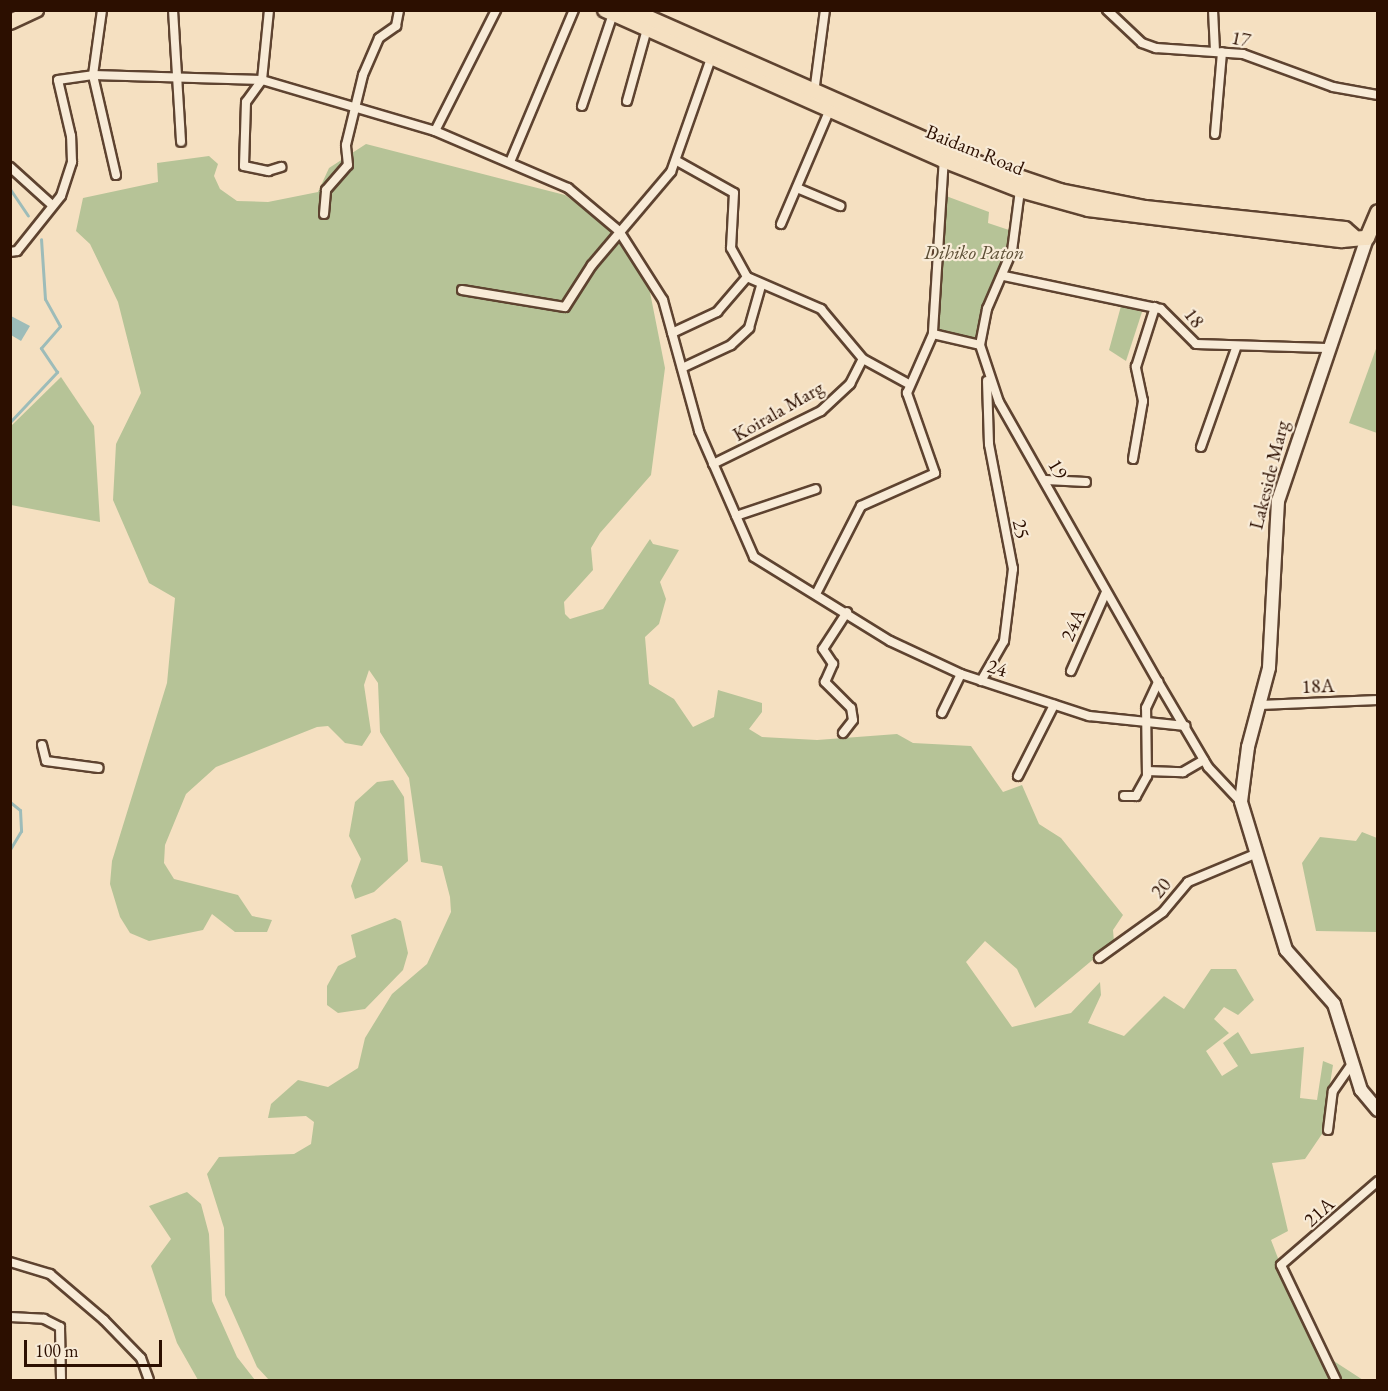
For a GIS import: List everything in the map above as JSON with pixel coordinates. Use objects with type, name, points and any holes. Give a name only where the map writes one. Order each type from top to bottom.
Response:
[{"type":"main road","points":[[10,13],[15,10]]},
{"type":"main road","points":[[10,22],[36,10]]},
{"type":"main road","name":"Baidam Road","points":[[631,10],[714,52],[1020,190],[1145,219],[1342,240],[1366,238]]},
{"type":"main road","name":"Baidam Road","points":[[609,12],[647,29],[714,52]]},
{"type":"main road","name":"Baidam Road","points":[[813,96],[830,109],[944,154],[1089,199],[1345,229],[1366,238]]},
{"type":"main road","points":[[1366,238],[1377,212]]},
{"type":"main road","name":"Lakeside Marg","points":[[1241,802],[1269,668],[1278,501],[1326,348],[1366,238]]},
{"type":"main road","points":[[1241,802],[1286,950],[1334,1004],[1361,1090],[1377,1110]]},
{"type":"street","points":[[102,10],[93,75],[116,175]]},
{"type":"street","points":[[173,10],[179,79],[181,142]]},
{"type":"street","points":[[268,10],[262,80],[246,102],[244,166],[268,171],[281,167]]},
{"type":"street","points":[[324,214],[326,190],[348,165],[346,145],[358,109],[363,75],[399,10]]},
{"type":"street","points":[[435,131],[496,10]]},
{"type":"street","points":[[510,162],[574,10]]},
{"type":"street","points":[[813,96],[825,10]]},
{"type":"street","name":"17","points":[[1107,10],[1142,43],[1243,54],[1333,87],[1377,95]]},
{"type":"street","points":[[1213,10],[1219,51],[1215,134]]},
{"type":"street","points":[[582,106],[609,12]]},
{"type":"street","points":[[627,101],[647,29]]},
{"type":"street","points":[[462,290],[565,307],[619,231],[658,191],[677,161],[714,52]]},
{"type":"street","name":"24","points":[[52,205],[61,196],[72,162],[58,80],[93,75],[262,80],[435,131],[568,188],[619,231],[663,300],[681,368],[713,464],[754,557],[847,612],[890,641],[961,674],[1054,705],[1145,722],[1185,726]]},
{"type":"street","points":[[781,224],[830,109]]},
{"type":"street","points":[[816,594],[861,506],[935,473],[908,404],[907,383],[933,334],[944,154]]},
{"type":"street","points":[[677,161],[734,193],[731,248],[747,277],[760,286],[821,309],[863,359],[907,383]]},
{"type":"street","points":[[10,167],[52,205],[17,251],[10,252]]},
{"type":"street","points":[[796,188],[840,207]]},
{"type":"street","points":[[933,334],[980,345],[987,309],[1004,276],[1020,190]]},
{"type":"street","name":"18","points":[[1004,276],[1155,307],[1177,319],[1191,342],[1236,348],[1326,348]]},
{"type":"street","points":[[672,333],[717,312],[747,277]]},
{"type":"street","points":[[681,368],[731,345],[749,328],[760,286]]},
{"type":"street","points":[[1133,459],[1143,401],[1136,367],[1155,307]]},
{"type":"street","name":"19","points":[[980,345],[987,376],[1106,592],[1204,760],[1241,802]]},
{"type":"street","points":[[1201,447],[1236,348]]},
{"type":"street","name":"Koirala Marg","points":[[713,464],[821,411],[850,384],[863,359]]},
{"type":"street","name":"25","points":[[981,681],[1004,641],[1013,570],[989,444],[987,376]]},
{"type":"street","points":[[1046,480],[1086,482]]},
{"type":"street","points":[[736,516],[816,489]]},
{"type":"street","name":"24A","points":[[1071,671],[1106,592]]},
{"type":"street","points":[[843,733],[853,720],[851,708],[825,681],[833,664],[823,649],[847,612]]},
{"type":"street","points":[[942,713],[961,674]]},
{"type":"street","points":[[1124,796],[1136,796],[1147,771],[1145,722],[1158,682]]},
{"type":"street","name":"18A","points":[[1260,705],[1377,700]]},
{"type":"street","points":[[1018,776],[1054,705]]},
{"type":"street","points":[[42,745],[46,761],[99,768]]},
{"type":"street","points":[[1147,771],[1184,772],[1204,760]]},
{"type":"street","name":"20","points":[[1099,958],[1163,912],[1188,882],[1255,854]]},
{"type":"street","points":[[1328,1130],[1333,1091],[1353,1061]]},
{"type":"street","name":"21A","points":[[1336,1380],[1281,1265],[1377,1181]]},
{"type":"street","points":[[10,1262],[50,1274],[104,1320],[141,1358],[149,1380]]},
{"type":"street","points":[[10,1317],[44,1318],[60,1327],[61,1380]]},
{"type":"green space","points":[[366,144],[565,195],[605,224],[646,272],[665,368],[651,475],[600,533],[591,548],[593,570],[564,602],[565,614],[570,619],[603,609],[650,539],[653,544],[679,550],[660,582],[666,599],[659,624],[645,637],[649,684],[674,699],[693,727],[714,717],[718,690],[762,703],[762,712],[749,729],[762,737],[817,740],[897,734],[913,743],[971,746],[1003,792],[1022,785],[1039,824],[1061,838],[1123,915],[1113,930],[1114,942],[1035,1008],[1017,969],[985,941],[966,962],[1012,1027],[1071,1013],[1100,982],[1101,995],[1088,1023],[1124,1036],[1164,996],[1184,1009],[1211,969],[1236,969],[1254,1000],[1238,1015],[1224,1007],[1214,1019],[1229,1033],[1206,1051],[1222,1076],[1238,1066],[1223,1043],[1238,1032],[1251,1054],[1304,1047],[1300,1098],[1317,1100],[1323,1061],[1333,1065],[1322,1134],[1305,1159],[1272,1163],[1288,1231],[1271,1240],[1296,1305],[1317,1329],[1323,1354],[1363,1380],[269,1380],[257,1367],[225,1295],[224,1228],[207,1174],[219,1157],[294,1154],[311,1144],[314,1122],[306,1116],[268,1118],[271,1104],[298,1080],[328,1087],[358,1068],[365,1038],[392,994],[427,964],[451,912],[450,897],[442,866],[421,862],[409,778],[380,732],[378,683],[369,670],[364,685],[371,732],[362,746],[345,743],[328,726],[317,727],[216,767],[186,794],[165,845],[164,863],[174,879],[238,895],[252,916],[272,920],[267,932],[235,932],[212,914],[203,930],[149,941],[130,933],[120,917],[110,884],[112,861],[167,683],[175,598],[149,583],[113,500],[116,444],[141,393],[118,302],[90,244],[76,231],[83,198],[158,182],[157,163],[209,156],[218,164],[214,176],[220,189],[237,201],[268,202],[318,192],[329,168]]},
{"type":"green space","name":"Dihiko Paton","points":[[946,196],[989,212],[988,223],[1012,231],[976,340],[935,330]]},
{"type":"green space","points":[[1121,306],[1142,312],[1126,361],[1109,350]]},
{"type":"green space","points":[[1377,346],[1377,433],[1349,423]]},
{"type":"green space","points":[[61,377],[94,426],[100,522],[11,505],[11,426]]},
{"type":"green space","points":[[393,780],[404,797],[408,861],[374,892],[355,899],[351,886],[361,859],[349,836],[355,802],[377,782]]},
{"type":"green space","points":[[1362,832],[1377,838],[1377,932],[1316,931],[1302,863],[1320,837],[1356,841]]},
{"type":"green space","points":[[395,918],[401,921],[408,953],[403,970],[365,1009],[338,1013],[327,1005],[327,986],[338,966],[356,957],[351,935]]},
{"type":"green space","points":[[187,1192],[201,1204],[209,1234],[212,1301],[237,1357],[255,1380],[198,1380],[177,1343],[151,1266],[171,1239],[149,1206]]},
{"type":"water","points":[[11,316],[30,326],[21,341],[11,335]]},
{"type":"waterway","points":[[10,189],[28,216]]},
{"type":"waterway","points":[[10,422],[57,372],[41,348],[60,326],[45,299],[41,239]]},
{"type":"waterway","points":[[10,802],[20,810],[21,831],[10,849]]}]
